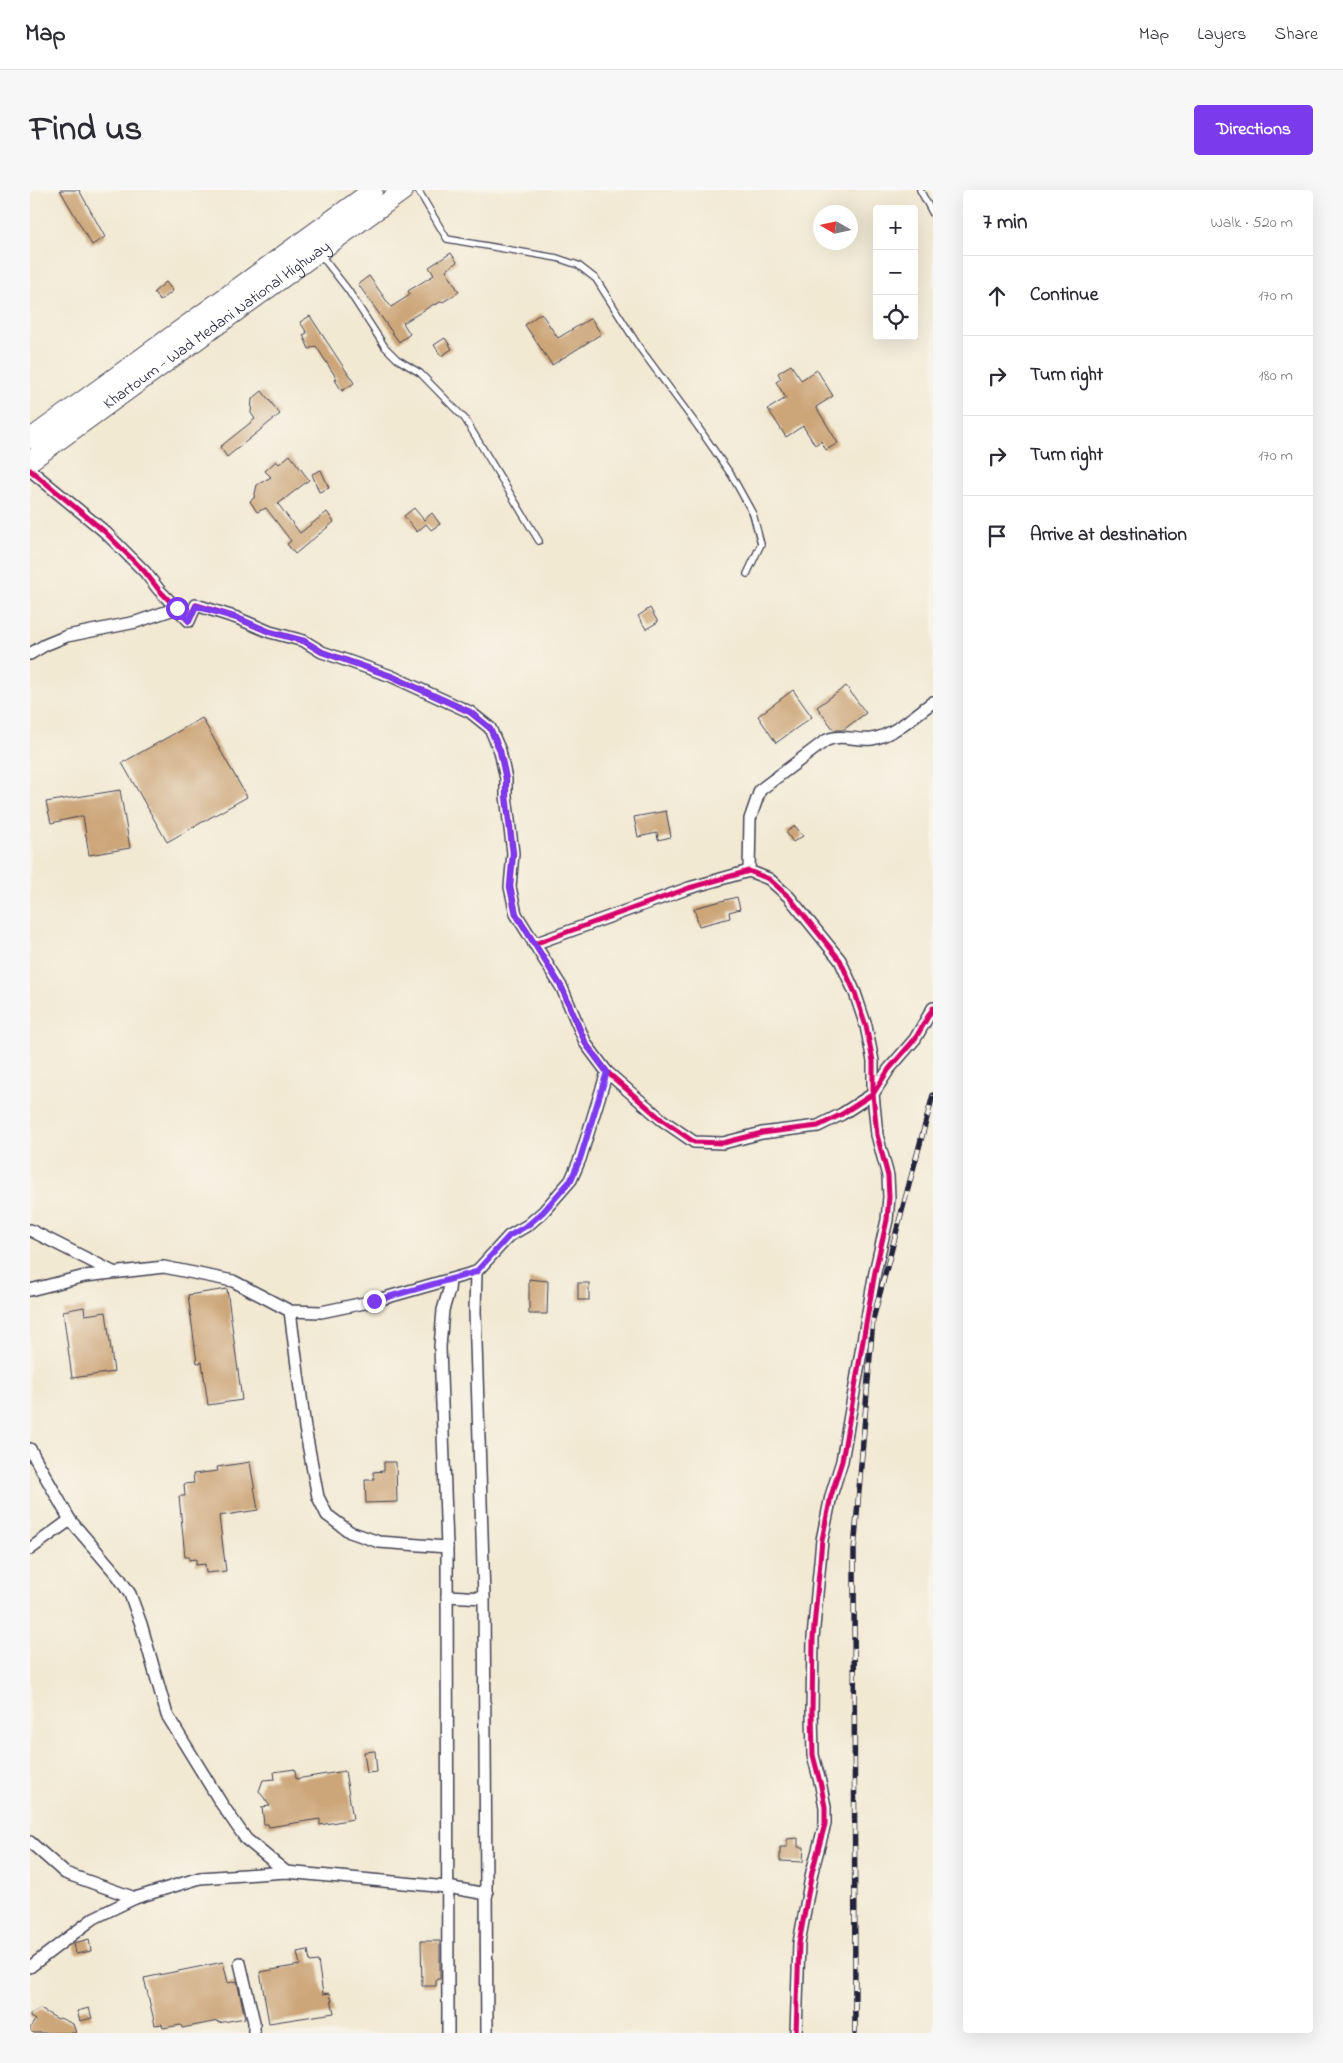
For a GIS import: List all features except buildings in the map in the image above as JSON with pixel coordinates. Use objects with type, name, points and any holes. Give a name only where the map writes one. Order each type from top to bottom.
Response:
[{"type":"highway","name":"Khartoum - Wad Medani National Highway","points":[[30,439],[373,190]]},
{"type":"highway","name":"Khartoum - Wad Medani National Highway","points":[[30,461],[404,190]]},
{"type":"street","points":[[30,470],[104,531],[145,572],[159,590],[189,621],[196,606],[237,618],[270,632],[304,641],[322,652],[391,676],[470,712],[490,728],[500,751],[506,779],[506,796],[513,853],[510,887],[516,914],[562,988],[586,1044],[607,1072],[678,1133],[694,1142],[708,1144],[723,1143],[762,1132],[818,1126],[842,1114],[873,1094],[889,1069],[914,1039],[933,1008]]},
{"type":"street","points":[[30,654],[67,636],[136,622],[177,608]]},
{"type":"street","points":[[749,870],[750,819],[760,790],[825,741],[831,738],[854,740],[872,738],[888,733],[933,702]]},
{"type":"street","points":[[534,944],[689,888],[749,870],[770,879],[789,897],[840,960],[855,993],[866,1026],[873,1062],[873,1094],[877,1135],[888,1176],[890,1197],[888,1220],[874,1272],[842,1461],[831,1496],[822,1540],[813,1638],[812,1713],[813,1755],[825,1807],[825,1824],[812,1872],[799,1943],[796,2033]]},
{"type":"street","points":[[30,1290],[85,1276],[164,1267],[233,1282],[290,1311],[321,1312],[383,1299],[476,1272],[509,1236],[528,1225],[538,1216],[571,1180],[586,1142],[607,1072]]},
{"type":"street","points":[[30,1230],[113,1272]]},
{"type":"street","points":[[476,1272],[475,1311],[484,1598],[487,2033]]},
{"type":"street","points":[[448,2033],[447,1547],[440,1347],[443,1310],[450,1280]]},
{"type":"street","points":[[290,1311],[305,1428],[318,1497],[327,1515],[350,1532],[379,1542],[447,1547]]},
{"type":"street","points":[[30,1449],[70,1520],[118,1576],[130,1594],[141,1624],[167,1715],[221,1803],[246,1838],[286,1872]]},
{"type":"street","points":[[30,1549],[70,1520]]},
{"type":"street","points":[[447,1596],[484,1598]]},
{"type":"street","points":[[30,1842],[66,1873],[135,1898]]},
{"type":"street","points":[[30,1967],[94,1918],[135,1898],[200,1878],[286,1872],[447,1886],[487,1894]]},
{"type":"street","points":[[240,1962],[254,2022],[254,2033]]},
{"type":"lane","points":[[418,190],[447,239],[557,258],[578,265],[596,278],[639,347],[732,476],[754,514],[761,544],[747,574]]},
{"type":"lane","points":[[920,190],[933,214]]},
{"type":"lane","points":[[318,251],[348,290],[385,347],[397,359],[420,373],[465,419],[539,541]]},
{"type":"railway","points":[[855,2033],[854,1551],[873,1319],[933,1095]]},
{"type":"cycle path","points":[[30,470],[104,531],[145,572],[159,590],[189,621],[196,605],[237,618],[270,632],[304,641],[322,652],[391,676],[470,712],[490,728],[500,751],[506,779],[506,796],[513,853],[510,887],[516,914],[562,988],[586,1044],[607,1072],[662,1120],[694,1142],[723,1143],[762,1133],[818,1126],[842,1114],[873,1094],[889,1069],[915,1039],[933,1008]]},
{"type":"cycle path","points":[[534,944],[689,888],[749,871],[769,879],[789,897],[840,960],[855,993],[866,1026],[873,1061],[873,1094],[877,1135],[888,1176],[889,1197],[887,1220],[875,1272],[842,1461],[831,1496],[822,1540],[813,1638],[812,1713],[813,1755],[825,1807],[825,1824],[812,1872],[799,1943],[796,2033]]},
{"type":"route","points":[[177,608],[189,621],[196,606],[237,618],[270,632],[304,641],[322,652],[391,676],[439,700],[470,712],[490,728],[500,751],[506,779],[506,796],[513,853],[510,887],[516,914],[562,988],[586,1044],[607,1072],[595,1115],[571,1180],[543,1212],[528,1225],[509,1236],[476,1272],[374,1301]]}]
